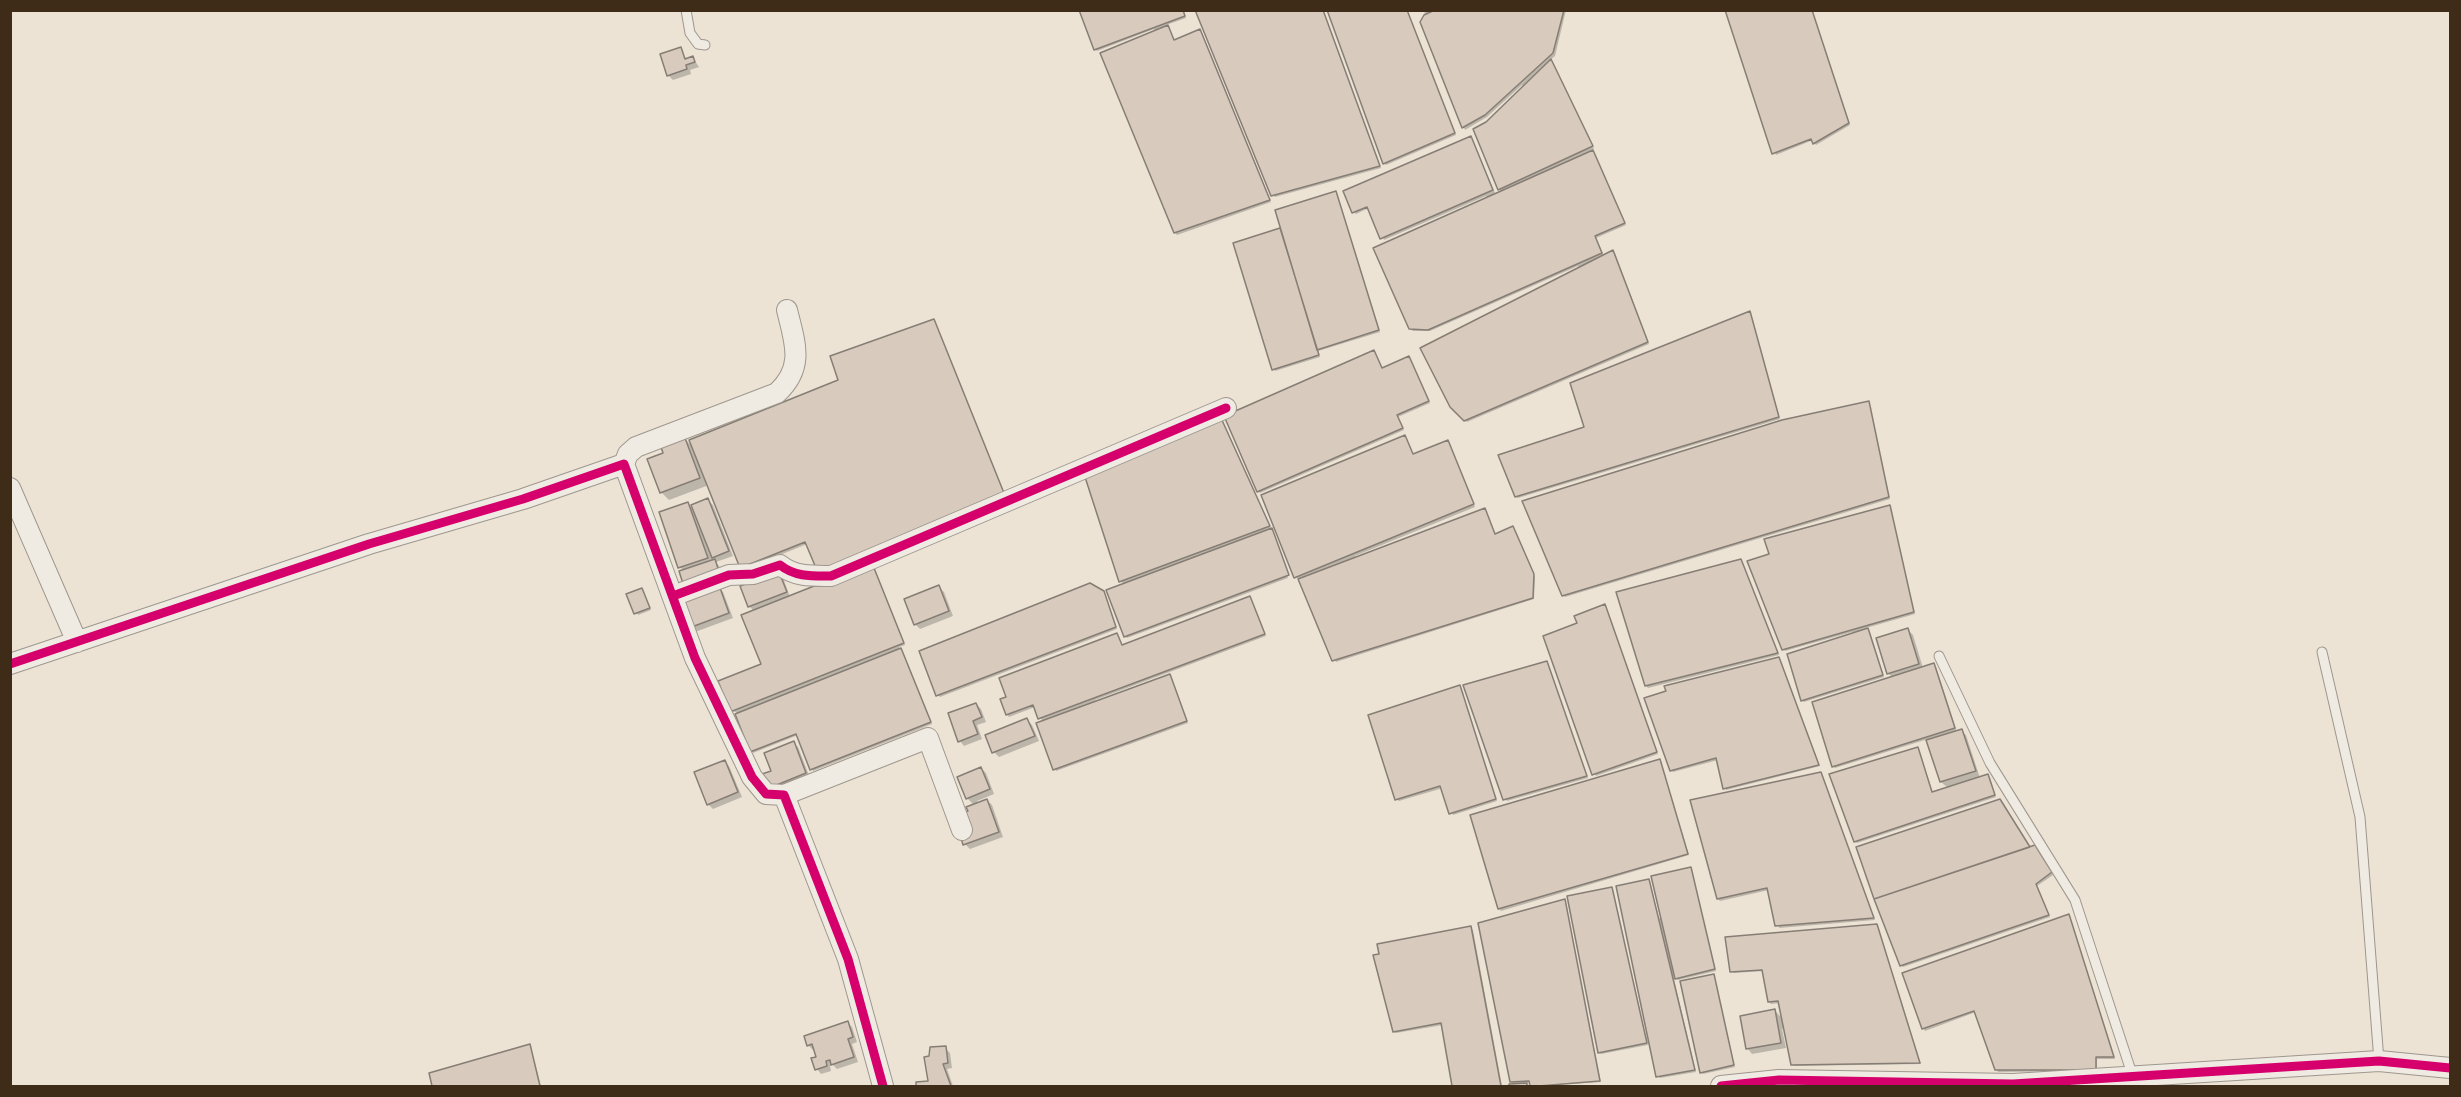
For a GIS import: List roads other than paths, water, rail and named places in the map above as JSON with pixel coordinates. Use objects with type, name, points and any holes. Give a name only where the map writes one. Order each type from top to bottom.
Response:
[{"type":"street","points":[[787,310],[796,345],[795,367],[789,382],[777,393],[636,447],[628,454],[624,464],[695,658],[752,777],[766,794],[784,795],[928,738],[962,830]]},
{"type":"street","points":[[673,596],[729,575],[753,574],[780,565],[789,572],[831,576],[1226,408]]},
{"type":"street","points":[[10,664],[369,544],[523,499],[624,464]]},
{"type":"street","points":[[10,488],[76,642]]},
{"type":"street","points":[[784,795],[848,959],[883,1086]]},
{"type":"street","points":[[1721,1086],[1779,1080],[2013,1084],[2379,1060],[2451,1068]]},
{"type":"lane","points":[[686,10],[690,33],[698,44],[705,45]]},
{"type":"lane","points":[[2322,652],[2360,817],[2379,1060]]},
{"type":"lane","points":[[1939,656],[1990,763],[2075,900],[2133,1077]]}]
